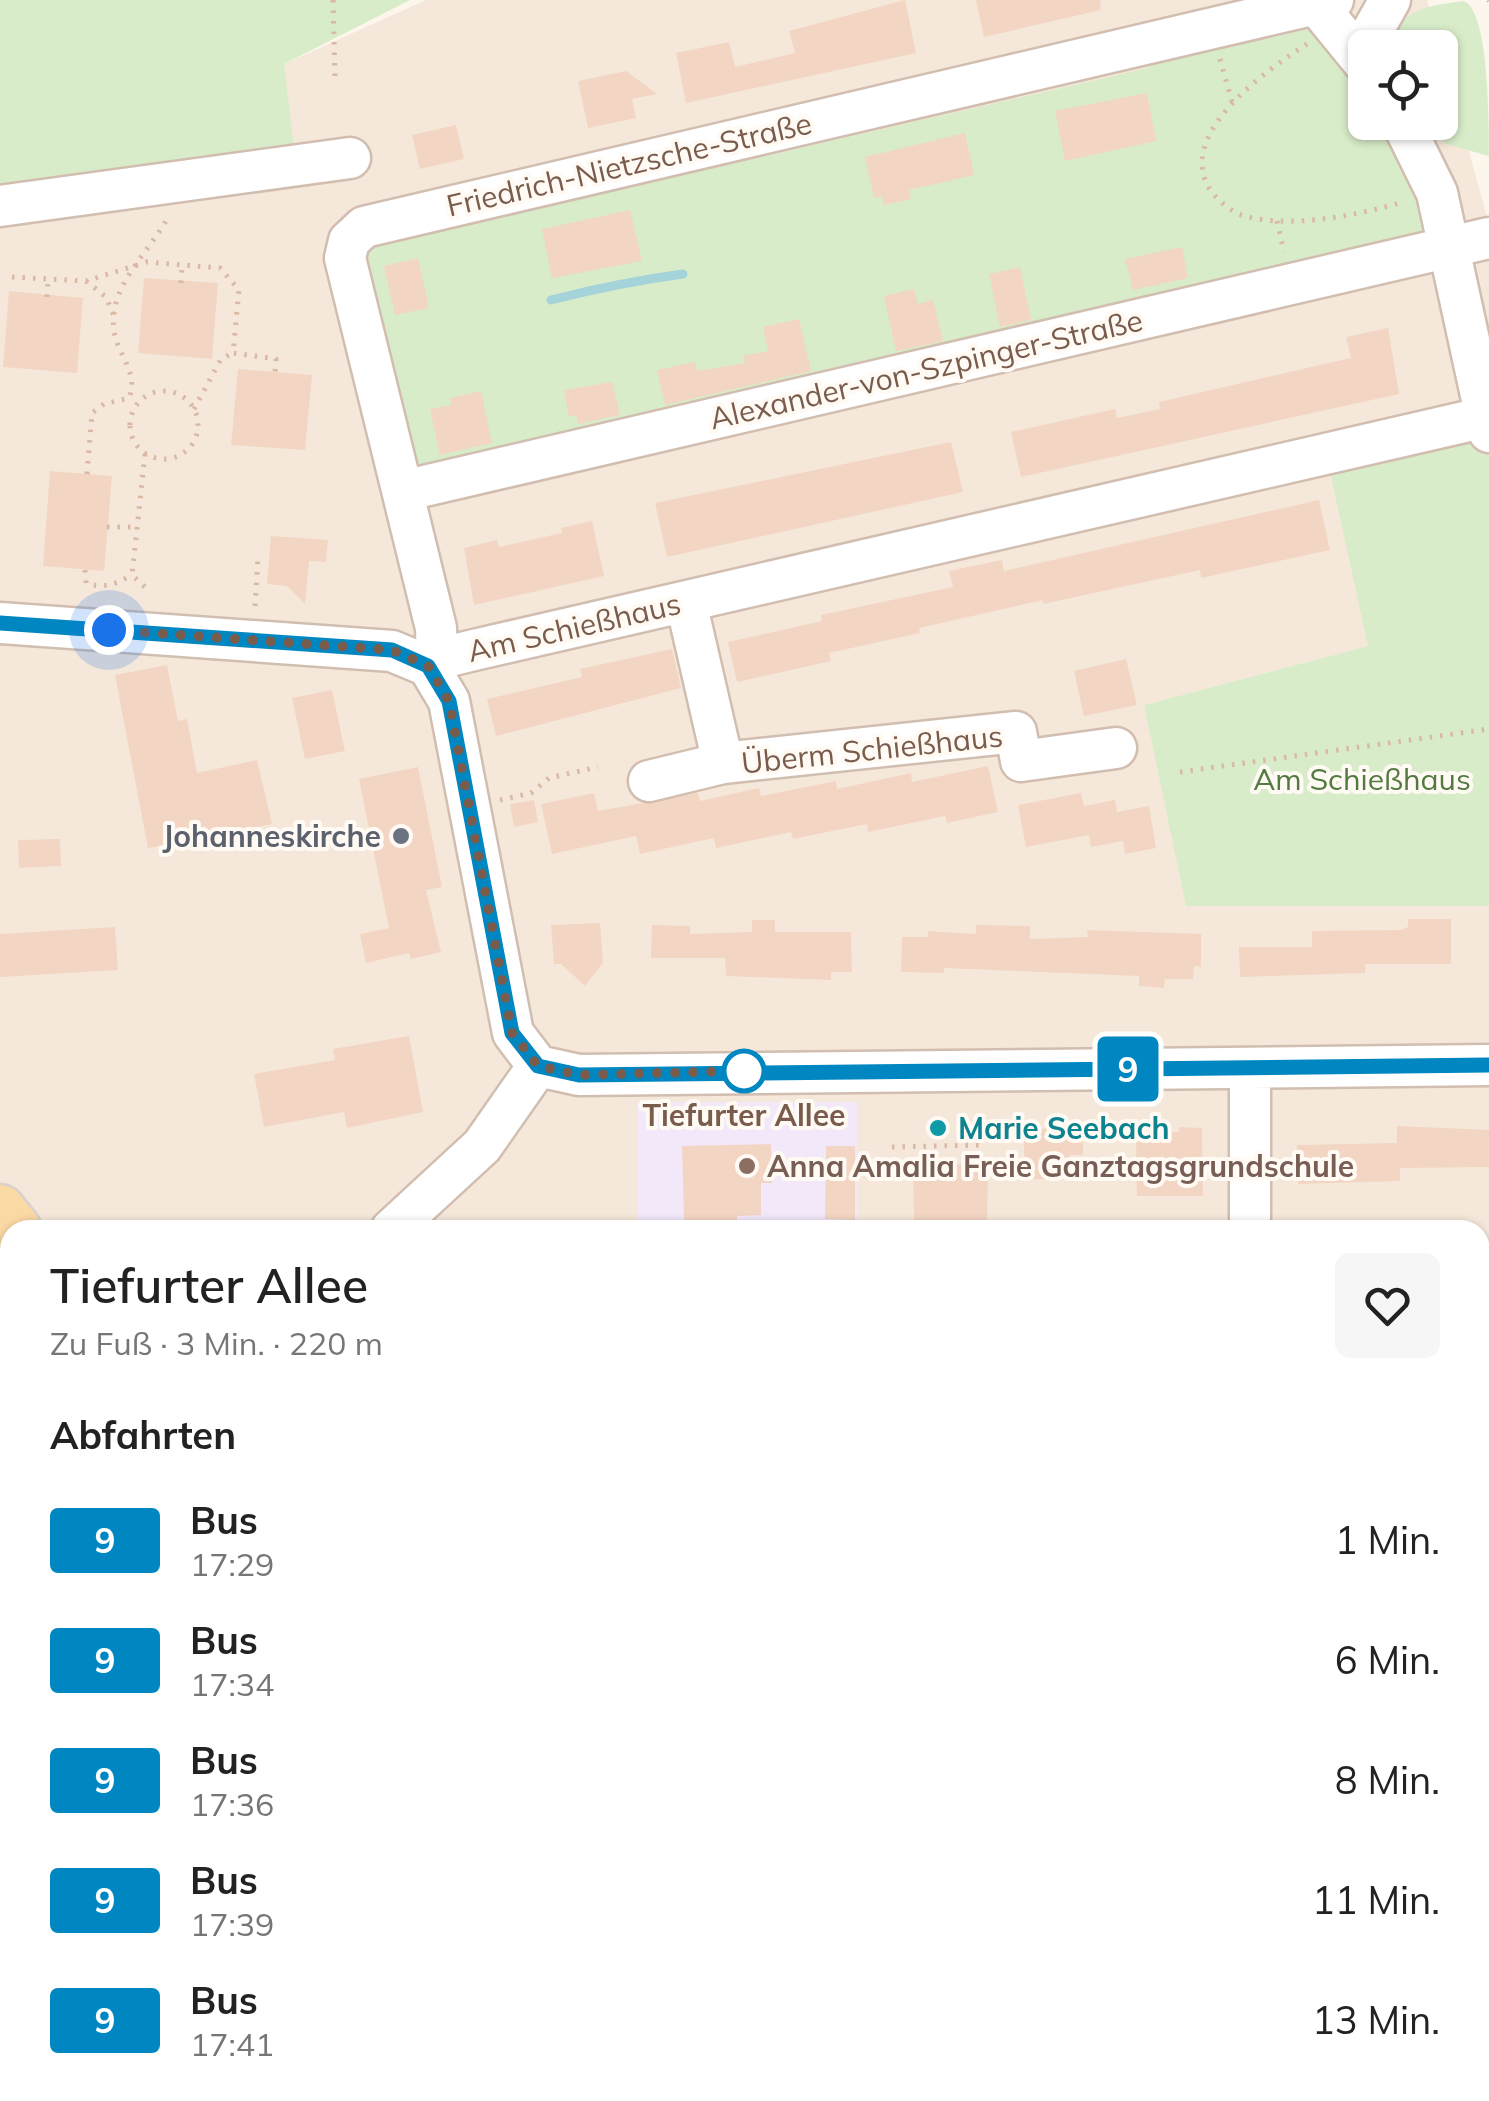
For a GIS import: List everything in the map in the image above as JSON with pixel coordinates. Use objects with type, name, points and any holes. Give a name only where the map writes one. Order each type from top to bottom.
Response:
[{"type":"street","points":[[1342,30],[1390,0]]},
{"type":"street","name":"Friedrich-Nietzsche-Straße","points":[[433,662],[436,628],[346,258],[348,242],[364,227],[1211,28],[1342,30]]},
{"type":"street","name":"Am Schießhaus","points":[[433,662],[686,602],[1487,425],[1437,193],[1411,140]]},
{"type":"street","points":[[0,206],[350,158]]},
{"type":"street","name":"Alexander-von-Szpinger-Straße","points":[[403,491],[1489,238]]},
{"type":"street","name":"Überm Schießhaus","points":[[686,602],[723,764]]},
{"type":"street","points":[[0,623],[392,650],[433,662],[449,701],[512,1033],[538,1066],[579,1075],[1489,1065]]},
{"type":"street","name":"Überm Schießhaus","points":[[649,781],[723,764],[1016,732],[1021,761],[1116,748]]},
{"type":"street","points":[[402,1220],[482,1146],[538,1066]]},
{"type":"street","points":[[1250,1068],[1250,1220]]},
{"type":"path","points":[[333,0],[335,76]]},
{"type":"path","points":[[1211,28],[1233,104]]},
{"type":"path","points":[[1342,30],[1279,62],[1233,104],[1209,137],[1200,169],[1214,195],[1240,215],[1277,221],[1382,208],[1437,193]]},
{"type":"path","points":[[129,398],[132,376],[114,331],[116,318],[132,268],[159,233],[174,205],[179,184]]},
{"type":"path","points":[[1277,221],[1284,249]]},
{"type":"path","points":[[12,277],[86,281],[147,262],[220,268],[239,290],[233,353]]},
{"type":"path","points":[[181,282],[182,265]]},
{"type":"path","points":[[46,297],[48,279]]},
{"type":"path","points":[[86,281],[106,297],[116,318]]},
{"type":"path","points":[[194,409],[221,359],[233,353],[276,358],[276,374]]},
{"type":"path","points":[[167,391],[187,400],[194,409],[198,430],[188,450],[167,460],[145,454],[131,437],[129,426],[137,404],[156,392],[167,391]]},
{"type":"path","points":[[129,398],[137,404]]},
{"type":"path","points":[[86,474],[92,412],[104,404],[129,398]]},
{"type":"path","points":[[132,575],[145,454]]},
{"type":"path","points":[[108,527],[136,527]]},
{"type":"path","points":[[254,639],[258,558]]},
{"type":"path","points":[[86,570],[86,583],[94,586],[114,585],[132,575]]},
{"type":"path","points":[[132,575],[148,590]]},
{"type":"path","points":[[1180,772],[1489,728]]},
{"type":"path","points":[[468,807],[532,793],[549,778],[598,767]]},
{"type":"path","points":[[892,1147],[984,1145]]},
{"type":"shaded area","points":[[426,0],[1427,0],[1435,30],[1348,30],[1348,140],[1458,140],[1458,112],[1489,224],[1489,436],[1368,646],[1144,705],[1187,906],[1489,906],[1489,1220],[0,1220],[0,206],[284,64]]},
{"type":"shaded area","name":"Anna Amalia Freie Ganztagsgrundschule","points":[[637,1102],[857,1102],[857,1220],[638,1220]]},
{"type":"green space","points":[[0,0],[410,0],[284,64],[295,155],[0,198]]},
{"type":"green space","points":[[1463,1],[1472,8],[1478,23],[1488,94],[1489,156],[1441,140],[1458,140],[1458,30],[1395,30],[1415,12]]},
{"type":"green space","points":[[1308,23],[1348,68],[1348,140],[1396,140],[1413,173],[1426,230],[1421,238],[417,468],[366,248],[1148,68],[1146,58]]},
{"type":"green space","name":"Am Schießhaus","points":[[1489,436],[1489,906],[1186,906],[1144,705],[1368,646],[1330,472]]},
{"type":"building","points":[[905,0],[916,53],[686,103],[676,53],[729,42],[735,67],[795,53],[789,31]]},
{"type":"building","points":[[976,0],[1100,0],[1101,10],[984,37]]},
{"type":"building","points":[[626,71],[657,94],[632,99],[636,118],[588,128],[578,81]]},
{"type":"building","points":[[1147,93],[1156,141],[1065,161],[1055,111]]},
{"type":"building","points":[[456,125],[464,159],[420,169],[412,135]]},
{"type":"building","points":[[965,133],[974,175],[909,190],[911,199],[884,205],[882,196],[874,198],[865,157]]},
{"type":"building","points":[[630,210],[642,261],[552,278],[542,229]]},
{"type":"building","points":[[1182,247],[1188,278],[1133,290],[1125,259]]},
{"type":"building","points":[[418,258],[429,308],[395,315],[384,266]]},
{"type":"building","points":[[1020,267],[1031,320],[1000,327],[989,274]]},
{"type":"building","points":[[144,278],[218,283],[212,359],[138,353]]},
{"type":"building","points":[[914,289],[918,304],[933,300],[943,341],[896,351],[884,296]]},
{"type":"building","points":[[9,291],[83,298],[77,373],[3,367]]},
{"type":"building","points":[[799,319],[811,371],[665,405],[657,370],[695,362],[697,371],[745,363],[743,356],[768,351],[763,327]]},
{"type":"building","points":[[1388,328],[1399,394],[1021,477],[1011,432],[1115,409],[1117,418],[1160,409],[1159,402],[1351,358],[1346,337]]},
{"type":"building","points":[[238,369],[312,375],[305,450],[231,445]]},
{"type":"building","points":[[612,382],[620,415],[578,424],[576,415],[569,417],[564,390]]},
{"type":"building","points":[[481,391],[492,443],[440,455],[430,409],[451,405],[450,398]]},
{"type":"building","points":[[951,442],[963,492],[667,557],[655,503]]},
{"type":"building","points":[[50,471],[112,476],[104,571],[43,566]]},
{"type":"building","points":[[1319,500],[1330,550],[1201,578],[1200,570],[1043,604],[1043,600],[919,628],[920,633],[829,653],[831,661],[737,682],[728,642],[822,621],[821,615],[953,587],[949,571],[1002,560],[1004,571]]},
{"type":"building","points":[[592,521],[604,576],[474,605],[464,548],[497,540],[499,547],[562,533],[561,528]]},
{"type":"building","points":[[271,536],[328,540],[326,562],[309,561],[305,604],[287,586],[267,584]]},
{"type":"building","points":[[672,649],[681,688],[496,736],[487,699],[582,677],[580,669]]},
{"type":"building","points":[[1126,659],[1137,705],[1084,716],[1074,671]]},
{"type":"building","points":[[167,665],[178,721],[187,719],[197,773],[257,760],[272,824],[148,848],[115,675]]},
{"type":"building","points":[[332,690],[345,751],[305,759],[292,698]]},
{"type":"building","points":[[988,766],[998,812],[947,823],[945,816],[868,832],[867,824],[793,839],[791,832],[716,848],[714,838],[640,854],[636,836],[552,854],[541,804],[594,793],[598,811],[698,793],[700,801],[759,788],[761,796],[836,781],[837,789],[911,773],[912,782]]},
{"type":"building","name":"Johanneskirche","points":[[418,767],[442,887],[426,890],[441,952],[411,959],[409,953],[366,963],[360,934],[389,928],[359,779]]},
{"type":"building","points":[[1081,793],[1084,806],[1115,800],[1117,812],[1149,806],[1156,848],[1125,854],[1123,841],[1091,847],[1089,835],[1026,847],[1018,805]]},
{"type":"building","points":[[534,800],[538,822],[514,827],[510,804]]},
{"type":"building","points":[[60,839],[61,866],[19,868],[18,840]]},
{"type":"building","points":[[1408,919],[1451,919],[1451,964],[1365,964],[1365,973],[1240,977],[1239,947],[1312,947],[1312,931],[1400,930],[1408,927]]},
{"type":"building","points":[[752,920],[775,920],[775,932],[851,932],[852,972],[831,972],[831,980],[726,976],[725,958],[651,958],[652,925],[690,926],[690,934],[752,932]]},
{"type":"building","points":[[600,923],[603,963],[585,986],[561,964],[554,964],[551,925]]},
{"type":"building","points":[[976,925],[1030,926],[1030,939],[1088,937],[1087,930],[1201,934],[1201,967],[1194,966],[1193,979],[1165,979],[1164,988],[1139,986],[1139,976],[944,968],[944,973],[901,972],[902,937],[928,937],[928,931],[976,934]]},
{"type":"building","points":[[115,927],[118,970],[0,977],[0,934]]},
{"type":"building","points":[[409,1036],[423,1112],[347,1128],[344,1112],[264,1127],[254,1074],[335,1060],[333,1049]]},
{"type":"building","points":[[1397,1126],[1489,1130],[1489,1167],[1400,1168],[1400,1181],[1298,1184],[1297,1145],[1397,1143]]},
{"type":"building","points":[[1179,1127],[1202,1128],[1203,1196],[1137,1196],[1136,1131],[1179,1132]]},
{"type":"building","points":[[1083,1128],[1083,1155],[1070,1155],[1070,1179],[1024,1179],[1024,1129]]},
{"type":"building","points":[[771,1144],[772,1183],[761,1183],[761,1215],[737,1216],[737,1220],[685,1220],[682,1146]]},
{"type":"building","points":[[826,1146],[855,1146],[855,1220],[825,1219]]},
{"type":"building","points":[[913,1166],[988,1167],[987,1220],[914,1220]]},
{"type":"waterway","points":[[551,300],[683,274]]},
{"type":"bus line","name":"9","points":[[0,623],[392,650],[428,666],[449,701],[512,1033],[538,1066],[579,1075],[743,1070],[893,1072],[1489,1065]]},
{"type":"place","name":"Johanneskirche","points":[[401,836]]},
{"type":"place","name":"Tiefurter Allee","points":[[744,1071]]},
{"type":"place","name":"Marie Seebach","points":[[938,1128]]},
{"type":"place","name":"Anna Amalia Freie Ganztagsgrundschule","points":[[747,1166]]},
{"type":"route","points":[[109,630],[392,650],[428,666],[449,701],[512,1033],[538,1066],[579,1075],[744,1071]]}]
